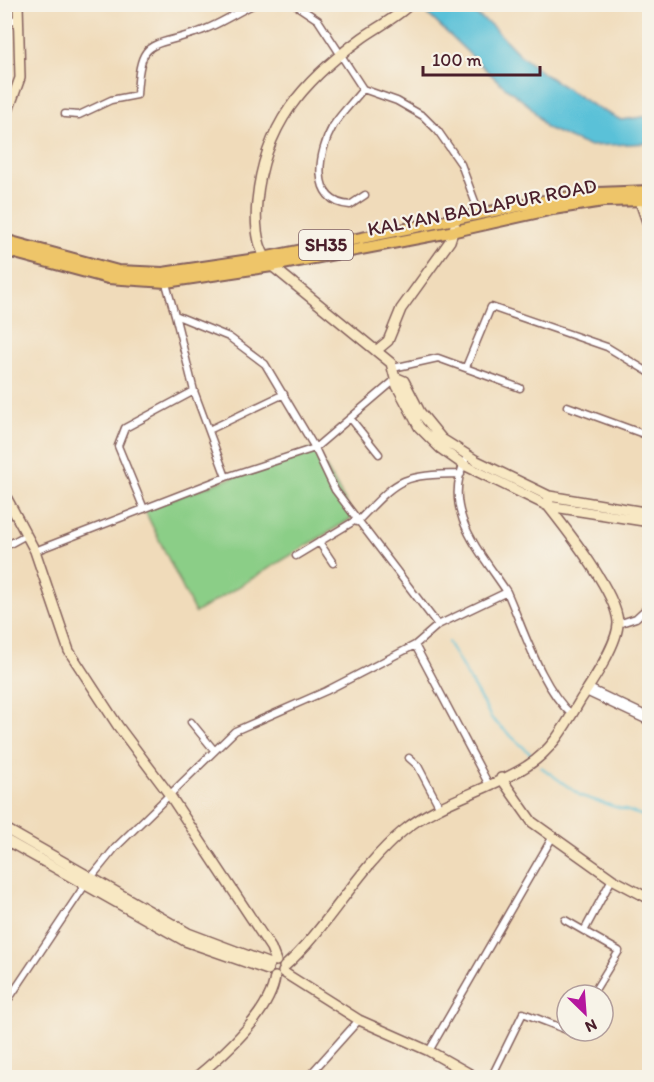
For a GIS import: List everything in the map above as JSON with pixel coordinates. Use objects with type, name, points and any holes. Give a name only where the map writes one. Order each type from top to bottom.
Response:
[{"type":"main road","name":"KALYAN BADLAPUR ROAD","points":[[4,250],[108,278],[164,278],[268,262],[455,225],[577,196],[642,197],[650,191]]},
{"type":"main road","name":"KALYAN BADLAPUR ROAD","points":[[4,240],[118,271],[164,278]]},
{"type":"street","points":[[4,122],[20,78],[18,4]]},
{"type":"street","points":[[239,4],[247,8]]},
{"type":"street","points":[[65,114],[79,115],[111,100],[137,95],[138,75],[149,48],[157,42],[195,33],[255,4]]},
{"type":"street","points":[[294,4],[318,20],[363,89],[396,101],[423,116],[438,130],[461,164],[480,220]]},
{"type":"street","points":[[393,16],[396,4]]},
{"type":"street","points":[[392,366],[268,262],[256,210],[260,173],[279,124],[300,90],[339,54],[409,6]]},
{"type":"street","points":[[4,24],[18,18]]},
{"type":"street","points":[[363,89],[334,124],[324,146],[320,165],[321,186],[332,200],[350,205],[365,195]]},
{"type":"street","points":[[642,197],[650,230]]},
{"type":"street","points":[[376,351],[388,341],[409,296],[455,225]]},
{"type":"street","points":[[164,278],[194,391],[226,477]]},
{"type":"street","points":[[466,367],[490,308],[607,347],[650,373]]},
{"type":"street","points":[[175,315],[229,337],[265,364],[315,448],[335,490],[356,521],[438,625]]},
{"type":"street","points":[[388,341],[397,386],[419,427],[462,470],[548,506],[650,522]]},
{"type":"street","points":[[392,366],[438,358],[520,388]]},
{"type":"street","points":[[35,551],[226,477],[315,448],[397,378]]},
{"type":"street","points":[[397,378],[404,381],[420,412],[442,439],[468,456],[549,496],[650,513]]},
{"type":"street","points":[[144,509],[118,446],[125,428],[194,391]]},
{"type":"street","points":[[209,430],[284,394]]},
{"type":"street","points":[[567,406],[649,436],[650,433]]},
{"type":"street","points":[[351,419],[379,454]]},
{"type":"street","points":[[468,456],[456,492],[459,515],[466,531],[507,592],[536,660],[561,705],[572,715]]},
{"type":"street","points":[[296,556],[356,521],[402,480],[425,474],[462,470]]},
{"type":"street","points":[[4,493],[35,551],[69,651],[118,726],[169,794],[271,948],[276,968],[274,985],[259,1012],[221,1057],[195,1077]]},
{"type":"street","points":[[276,968],[300,952],[374,858],[404,829],[440,808],[528,766],[555,741],[600,671],[618,624],[614,607],[576,540],[548,506],[549,496]]},
{"type":"street","points":[[4,547],[26,536]]},
{"type":"street","points":[[320,542],[333,563]]},
{"type":"street","points":[[4,1006],[88,882],[115,848],[235,730],[326,691],[415,645],[438,625],[507,592]]},
{"type":"street","points":[[618,624],[636,618],[650,605]]},
{"type":"street","points":[[415,645],[489,785]]},
{"type":"street","points":[[587,690],[650,717]]},
{"type":"street","points":[[587,690],[650,722]]},
{"type":"street","points":[[191,722],[214,750]]},
{"type":"street","points":[[409,758],[418,766],[440,808]]},
{"type":"street","points":[[501,778],[532,822],[612,879],[650,899]]},
{"type":"street","points":[[4,828],[184,941],[276,968],[359,1020],[429,1051],[477,1077]]},
{"type":"street","points":[[429,1051],[552,838]]},
{"type":"street","points":[[4,839],[88,882]]},
{"type":"street","points":[[584,931],[612,879]]},
{"type":"street","points":[[565,920],[619,951],[599,983]]},
{"type":"street","points":[[491,1077],[523,1013],[555,1025]]},
{"type":"street","points":[[307,1077],[359,1020]]},
{"type":"green space","points":[[315,448],[354,517],[195,613],[144,509]]},
{"type":"water","points":[[418,5],[461,5],[491,25],[519,54],[544,74],[592,105],[621,120],[649,116],[649,143],[588,146],[546,128],[531,107],[500,83]]},
{"type":"waterway","points":[[448,642],[492,719],[532,755]]},
{"type":"waterway","points":[[541,767],[581,796],[650,818]]}]
